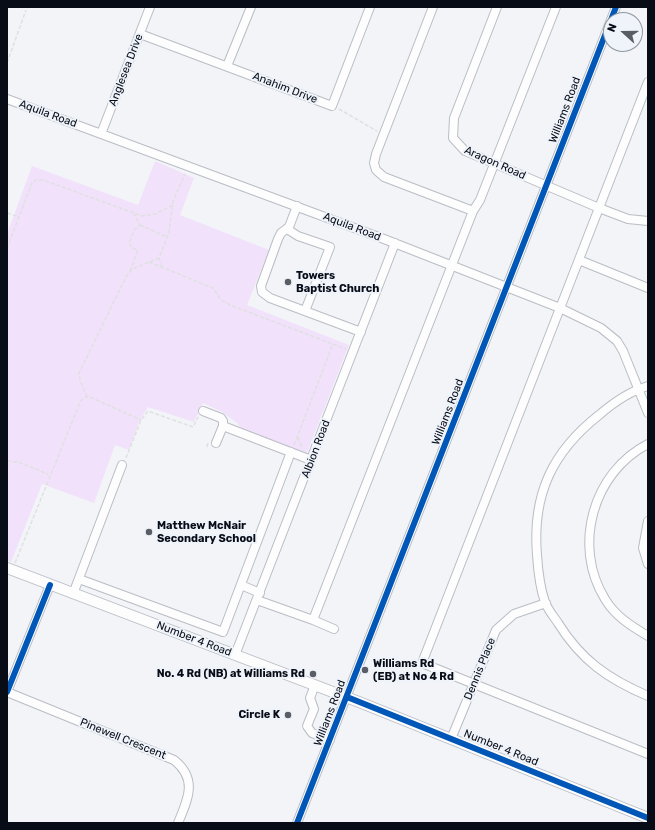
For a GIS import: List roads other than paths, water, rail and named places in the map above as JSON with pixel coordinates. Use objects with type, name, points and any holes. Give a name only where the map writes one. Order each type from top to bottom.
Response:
[{"type":"main road","name":"Number 4 Road","points":[[11,565],[50,585],[347,697],[648,818]]},
{"type":"street","name":"Anglesea Drive","points":[[102,134],[150,7]]},
{"type":"street","points":[[227,66],[251,7]]},
{"type":"street","name":"Anahim Drive","points":[[140,34],[332,106],[370,7]]},
{"type":"street","points":[[433,7],[382,134],[374,163],[376,170],[384,177],[473,211]]},
{"type":"street","name":"Aragon Road","points":[[497,7],[454,118],[452,128],[453,138],[465,151],[495,164],[628,219],[648,221]]},
{"type":"street","points":[[312,620],[473,211],[480,200],[495,164],[556,7]]},
{"type":"street","name":"Williams Road","points":[[297,823],[616,7]]},
{"type":"street","points":[[648,82],[422,663],[648,754]]},
{"type":"street","name":"Aquila Road","points":[[7,99],[297,206],[560,308],[601,328],[617,341],[648,413]]},
{"type":"street","points":[[297,206],[287,229],[278,239],[261,290],[266,296],[362,332]]},
{"type":"street","points":[[287,229],[298,236],[330,248],[305,311]]},
{"type":"street","name":"Albion Road","points":[[235,655],[395,244]]},
{"type":"street","points":[[579,260],[648,288]]},
{"type":"street","points":[[648,386],[638,389],[620,399],[586,425],[570,441],[550,473],[539,505],[536,539],[538,563],[546,603],[567,637],[578,651],[606,675],[648,696]]},
{"type":"street","points":[[201,414],[221,418],[223,421],[223,426],[213,442]]},
{"type":"street","points":[[223,426],[311,460]]},
{"type":"street","points":[[648,444],[626,460],[611,475],[599,496],[592,515],[589,537],[592,562],[597,584],[605,599],[616,613],[630,626],[648,636]]},
{"type":"street","points":[[79,579],[221,632],[224,631],[291,452]]},
{"type":"street","points":[[73,594],[122,465]]},
{"type":"street","points":[[648,521],[643,548],[648,564]]},
{"type":"street","points":[[7,692],[50,585]]},
{"type":"street","points":[[242,585],[259,596],[334,629]]},
{"type":"street","name":"Dennis Place","points":[[451,739],[492,638],[501,624],[514,614],[546,603]]},
{"type":"street","points":[[315,685],[310,698],[314,709],[307,726],[312,733],[330,740]]},
{"type":"street","name":"Pinewell Crescent","points":[[7,692],[174,760],[185,771],[189,782],[188,797],[178,823]]},
{"type":"place","name":"Towers Baptist Church","points":[[288,282]]},
{"type":"place","name":"Matthew McNair Secondary School","points":[[149,532]]},
{"type":"place","name":"Williams Rd (EB) at No 4 Rd","points":[[365,670]]},
{"type":"place","name":"No. 4 Rd (NB) at Williams Rd","points":[[313,674]]},
{"type":"place","name":"Circle K","points":[[288,715]]}]
